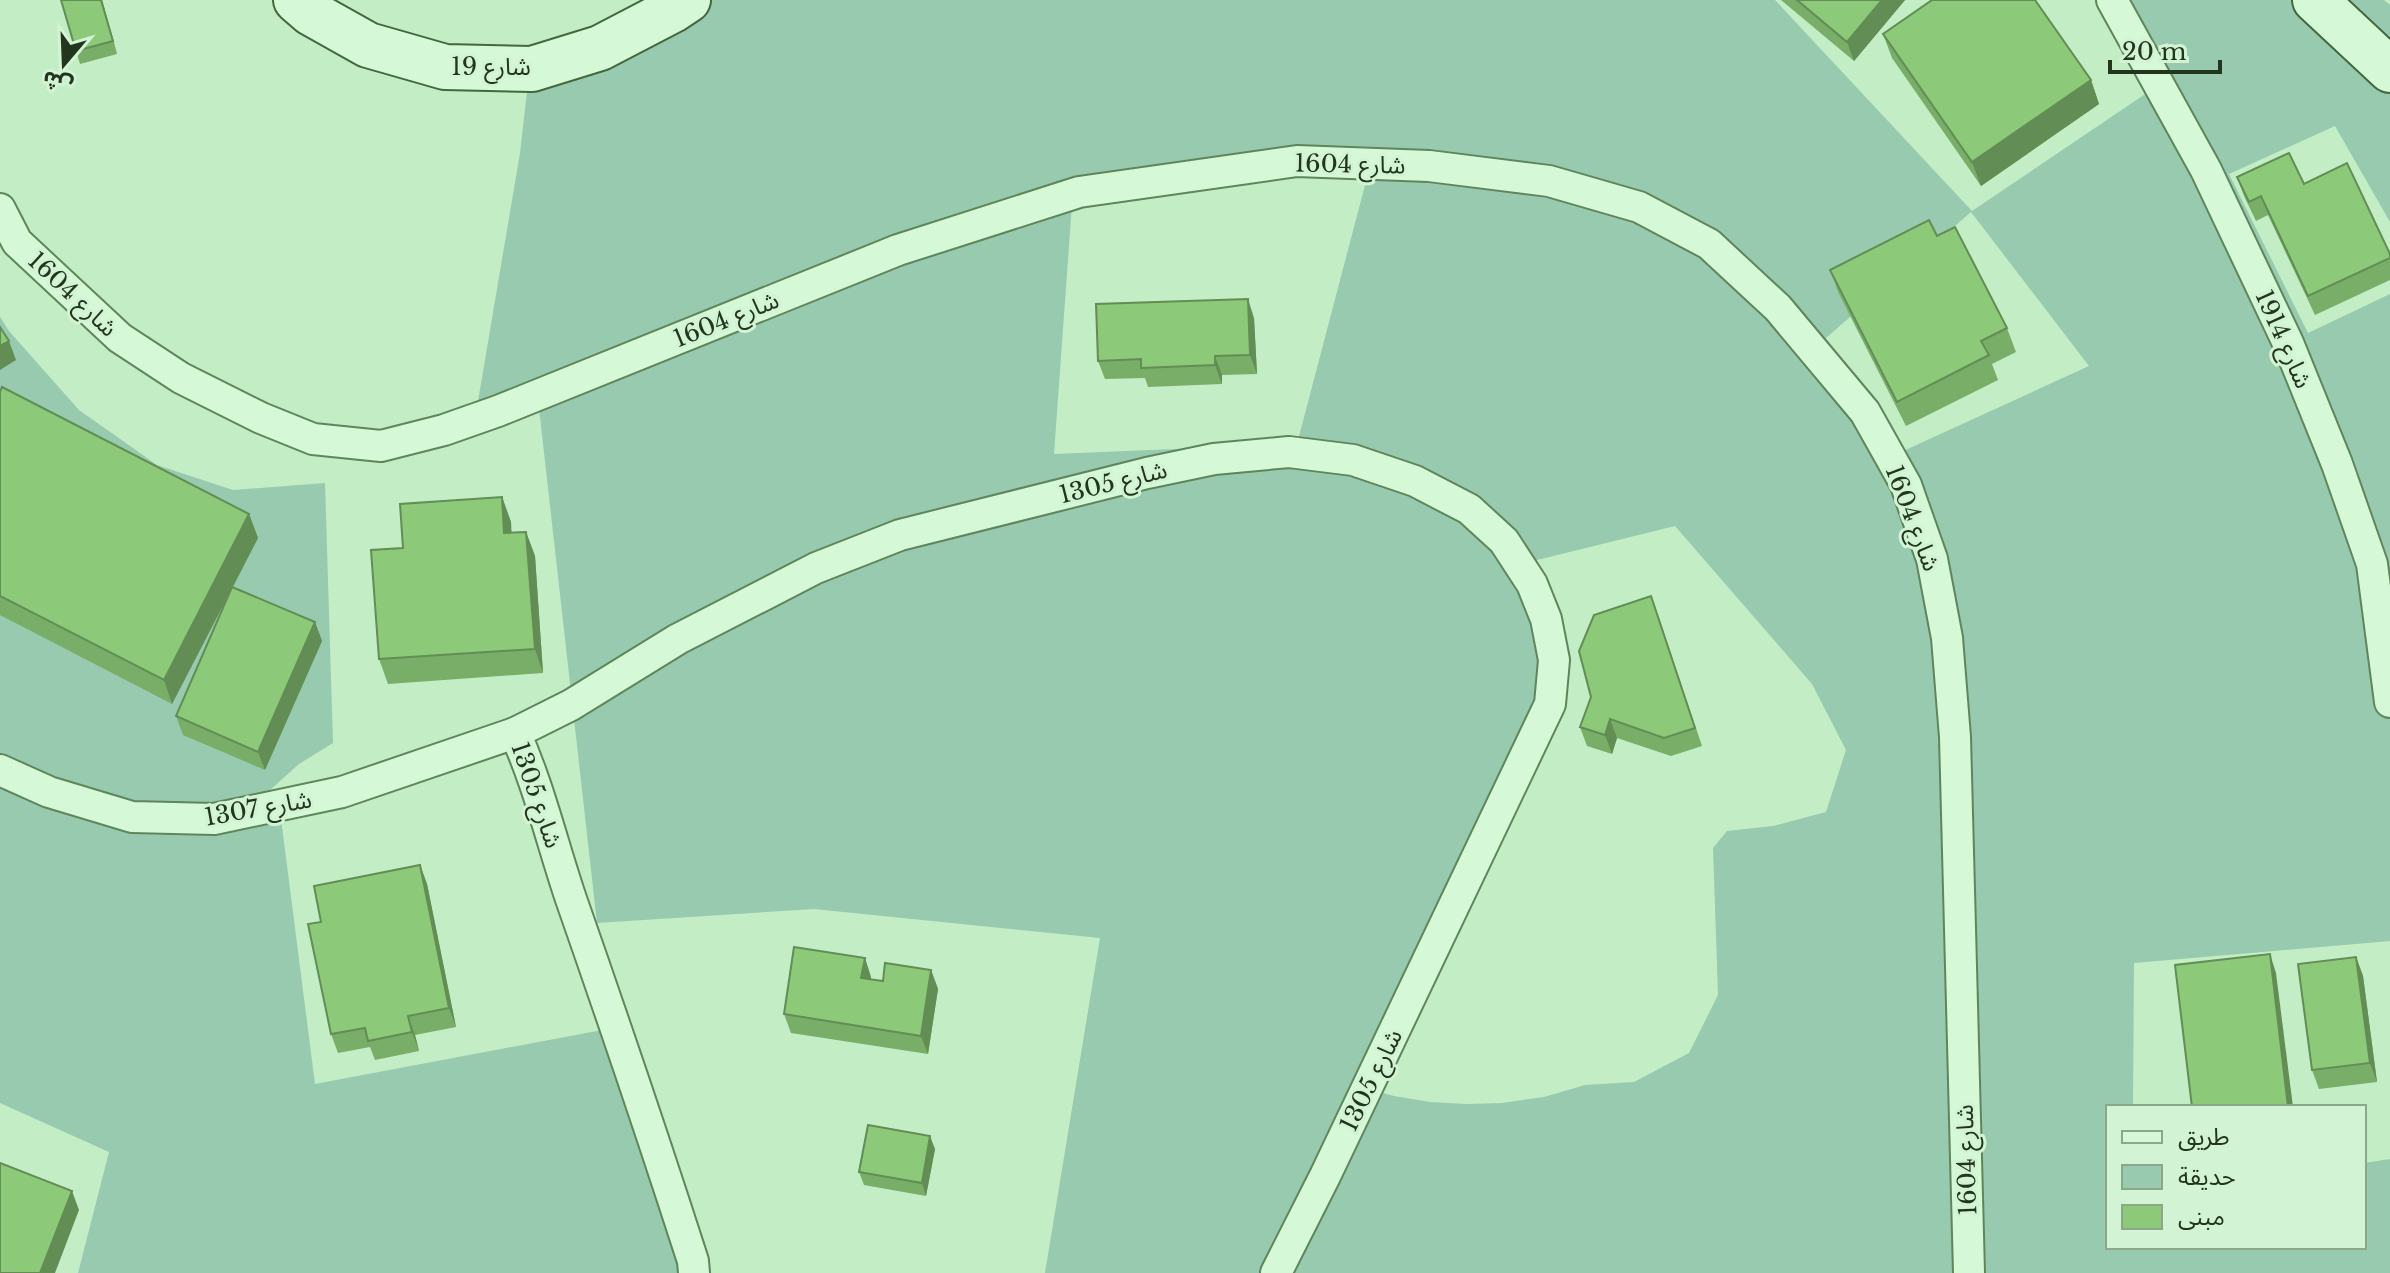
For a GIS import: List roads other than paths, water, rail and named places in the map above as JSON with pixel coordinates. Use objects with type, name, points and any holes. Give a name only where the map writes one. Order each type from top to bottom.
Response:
[{"type":"main road","name":"شارع 19","points":[[296,0],[311,13],[368,45],[445,67],[532,69],[600,48],[688,0]]},
{"type":"main road","points":[[2315,0],[2390,70]]},
{"type":"street","name":"شارع 1914","points":[[2112,0],[2206,170],[2288,343],[2337,464],[2372,564],[2390,702]]},
{"type":"street","name":"شارع 1604","points":[[0,209],[17,242],[55,280],[120,338],[181,378],[261,418],[313,439],[381,446],[444,430],[498,411],[898,250],[1079,192],[1297,161],[1429,166],[1549,181],[1639,207],[1709,244],[1778,308],[1865,412],[1906,485],[1932,559],[1947,638],[1955,737],[1969,1273]]},
{"type":"street","name":"شارع 1305","points":[[694,1273],[693,1261],[651,1128],[564,876],[531,769],[515,733],[571,705],[678,639],[816,568],[900,535],[1147,473],[1214,459],[1289,452],[1353,460],[1415,481],[1469,509],[1504,541],[1532,584],[1546,619],[1554,660],[1550,704],[1276,1273]]},
{"type":"street","name":"شارع 1307","points":[[0,770],[49,792],[132,817],[214,819],[342,792],[515,733]]}]
